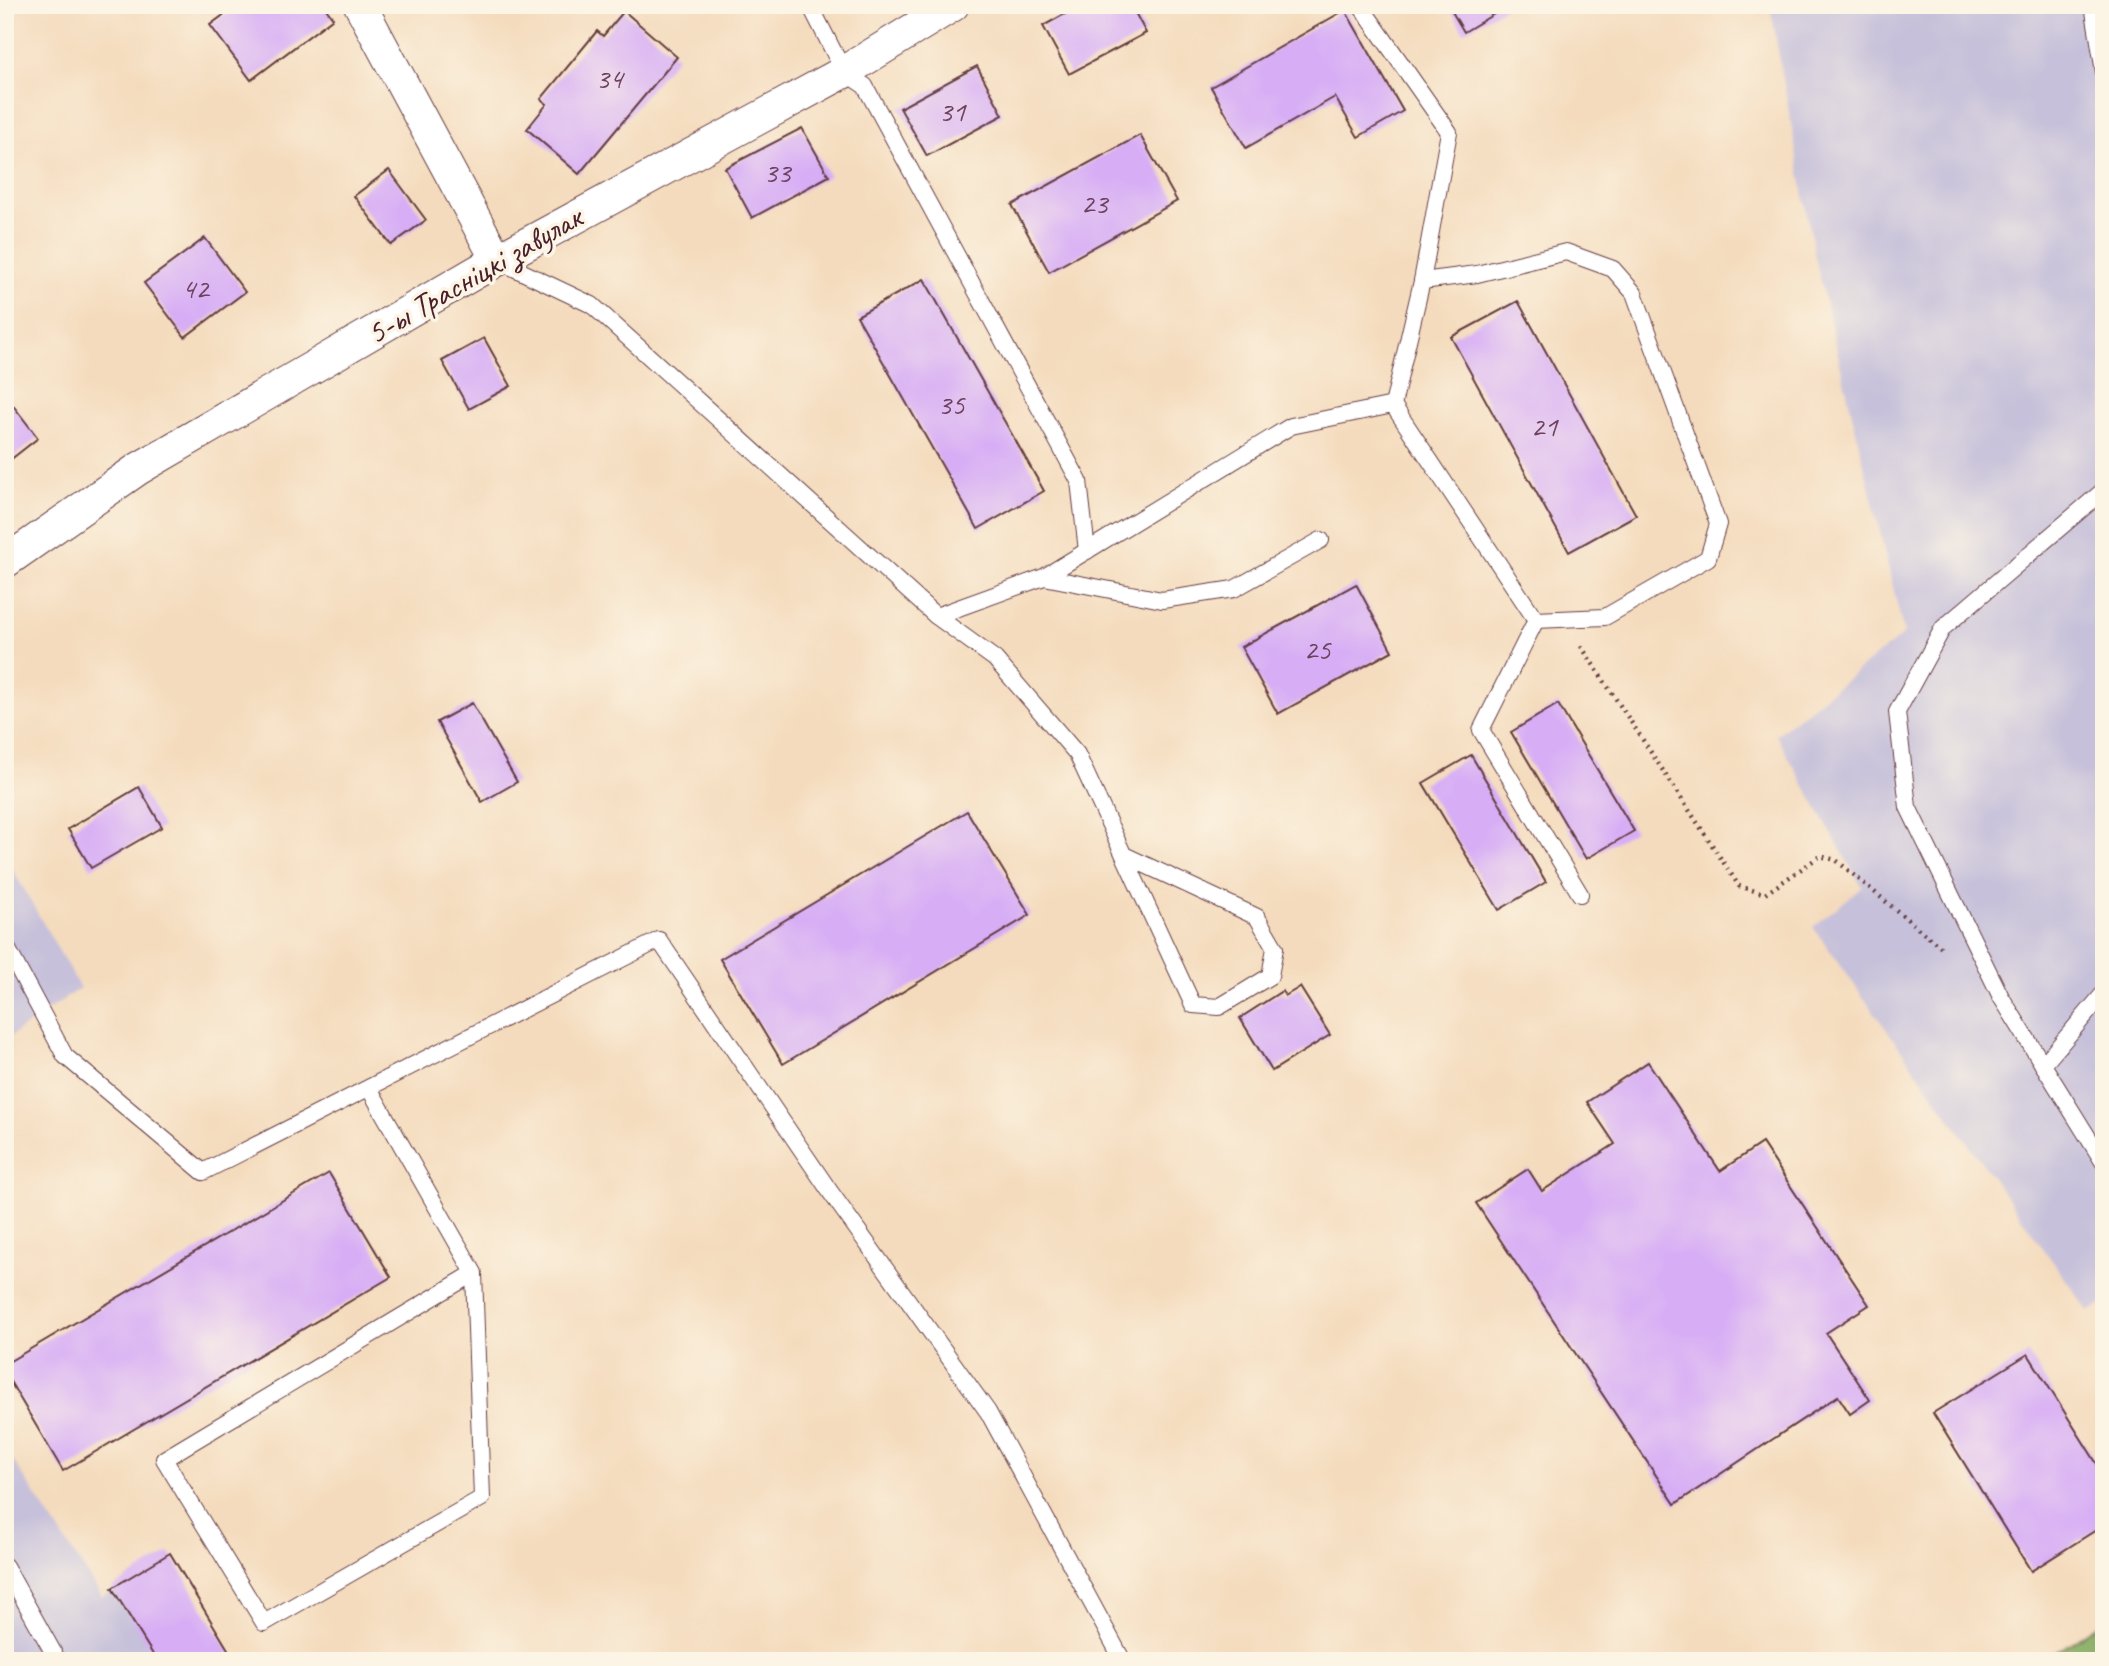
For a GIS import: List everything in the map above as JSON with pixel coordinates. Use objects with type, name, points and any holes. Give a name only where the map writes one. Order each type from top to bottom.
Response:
[{"type":"street","points":[[360,5],[497,260]]},
{"type":"street","name":"5-ы Трасніцкі завулак","points":[[5,562],[138,470],[497,260],[845,72],[953,5]]},
{"type":"lane","points":[[810,5],[845,72],[865,86],[1079,481],[1087,551]]},
{"type":"lane","points":[[1360,5],[1449,132],[1422,281],[1392,405],[1535,620]]},
{"type":"lane","points":[[2093,5],[2104,72]]},
{"type":"lane","points":[[1422,281],[1478,274],[1566,252],[1613,269],[1634,293],[1718,524],[1708,558],[1605,617],[1535,620]]},
{"type":"lane","points":[[497,260],[592,305],[936,616],[995,659],[1077,754],[1193,1005],[1219,1007],[1270,976],[1275,948],[1257,917],[1124,855]]},
{"type":"lane","points":[[936,616],[1044,577],[1291,426],[1392,405]]},
{"type":"lane","points":[[2104,489],[1943,628],[1897,712],[1908,807],[2001,997],[2104,1163]]},
{"type":"lane","points":[[1044,577],[1162,600],[1234,589],[1321,540]]},
{"type":"lane","points":[[1535,620],[1481,730],[1580,894]]},
{"type":"lane","points":[[5,944],[65,1056],[203,1172],[659,940],[831,1193],[988,1412],[1123,1661]]},
{"type":"lane","points":[[2043,1065],[2104,993]]},
{"type":"lane","points":[[369,1088],[474,1273],[482,1498],[264,1623],[164,1459],[474,1273]]},
{"type":"lane","points":[[5,1566],[58,1661]]},
{"type":"path","points":[[1563,618],[1740,886],[1765,894],[1820,856],[1836,860],[1950,954]]},
{"type":"shaded area","points":[[1770,5],[2104,5],[2104,1302],[2089,1312],[1813,927],[1862,887],[1776,735],[1904,634],[1814,253]]},
{"type":"shaded area","points":[[5,856],[80,988],[5,1040]]},
{"type":"shaded area","points":[[5,1448],[102,1597],[170,1553],[235,1661],[5,1661]]},
{"type":"green space","points":[[2104,1621],[2104,1661],[2043,1661]]},
{"type":"building","points":[[237,5],[323,5],[333,18],[251,80],[210,25]]},
{"type":"building","points":[[1081,5],[1131,5],[1146,33],[1069,74],[1043,26]]},
{"type":"building","points":[[1448,5],[1509,5],[1464,32]]},
{"type":"building","points":[[1345,10],[1403,111],[1358,137],[1335,97],[1246,148],[1211,87]]},
{"type":"building","points":[[624,11],[677,57],[579,174],[527,129],[547,104],[541,99],[597,31],[603,36]]},
{"type":"building","points":[[977,66],[1003,115],[927,156],[900,108]]},
{"type":"building","points":[[802,128],[829,176],[752,218],[725,168]]},
{"type":"building","points":[[1140,135],[1177,201],[1049,272],[1012,205]]},
{"type":"building","points":[[389,170],[426,220],[391,245],[354,196]]},
{"type":"building","points":[[205,238],[245,292],[185,337],[144,283]]},
{"type":"building","points":[[924,279],[1044,491],[978,529],[857,316]]},
{"type":"building","points":[[1518,301],[1636,515],[1569,552],[1451,337]]},
{"type":"building","points":[[484,338],[511,386],[469,409],[442,361]]},
{"type":"building","points":[[5,395],[38,438],[5,464]]},
{"type":"building","points":[[1356,584],[1392,651],[1278,714],[1241,647]]},
{"type":"building","points":[[472,703],[517,782],[482,802],[437,722]]},
{"type":"building","points":[[1558,704],[1634,831],[1586,859],[1511,732]]},
{"type":"building","points":[[1471,755],[1546,882],[1499,910],[1423,783]]},
{"type":"building","points":[[139,787],[162,827],[91,868],[68,829]]},
{"type":"building","points":[[967,811],[1030,915],[783,1064],[720,959]]},
{"type":"building","points":[[1300,987],[1330,1035],[1272,1071],[1240,1018],[1282,991],[1285,996]]},
{"type":"building","points":[[1648,1062],[1720,1171],[1762,1143],[1869,1305],[1826,1333],[1870,1400],[1850,1414],[1838,1396],[1675,1504],[1476,1203],[1528,1169],[1542,1191],[1615,1144],[1587,1102]]},
{"type":"building","points":[[329,1173],[391,1277],[63,1471],[5,1373],[5,1364]]},
{"type":"building","points":[[2028,1354],[2104,1475],[2104,1525],[2031,1571],[1933,1413]]},
{"type":"building","points":[[170,1553],[235,1661],[157,1661],[112,1588]]}]
